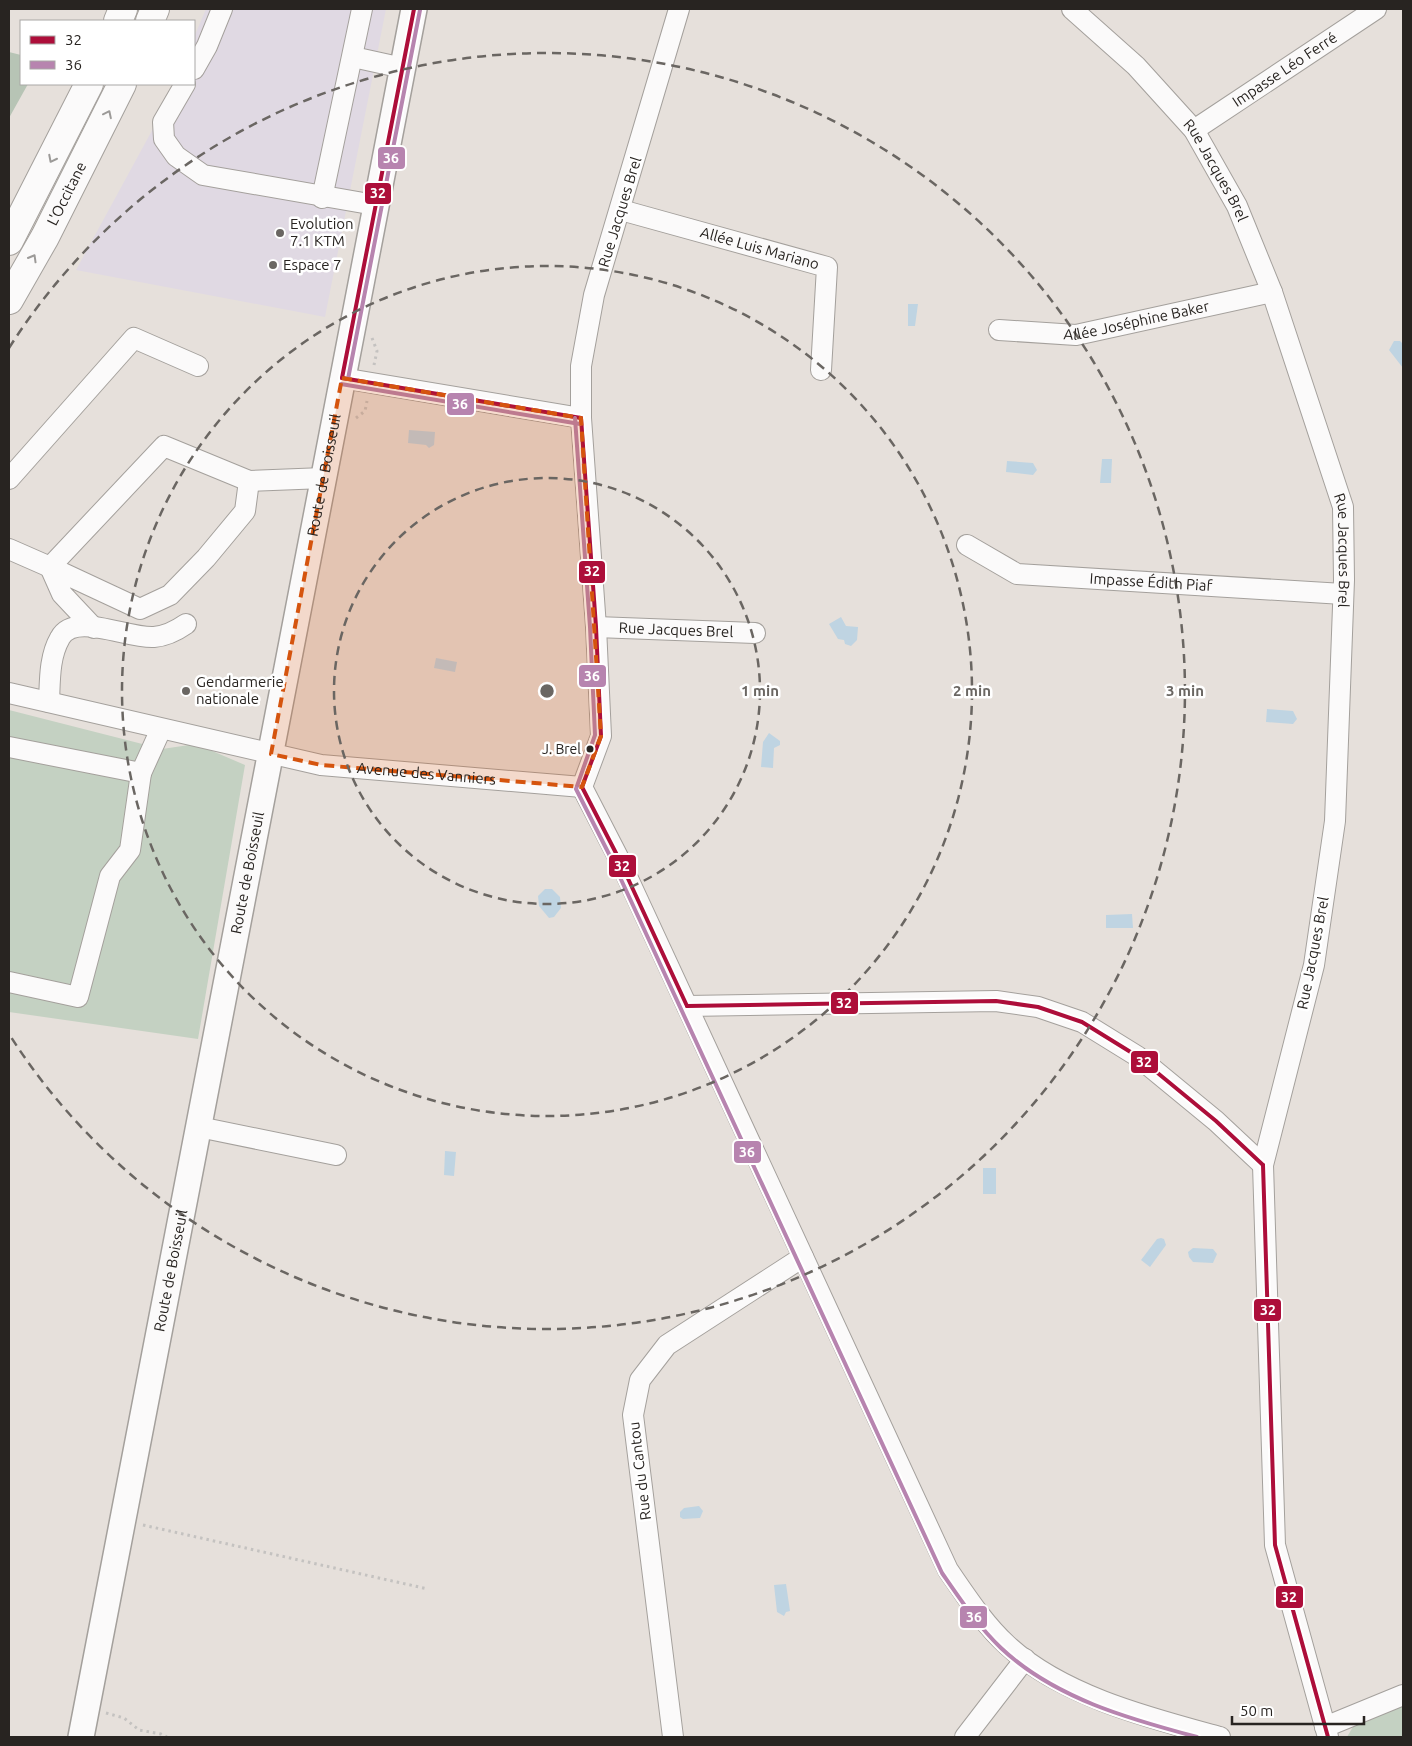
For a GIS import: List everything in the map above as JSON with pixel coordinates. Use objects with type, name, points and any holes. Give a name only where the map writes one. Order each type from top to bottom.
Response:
[{"type":"highway","name":"L'Occitane","points":[[9,241],[88,85]]},
{"type":"highway","name":"L'Occitane","points":[[9,300],[45,237],[121,85]]},
{"type":"main road","name":"Route de Boisseuil","points":[[81,1737],[414,9]]},
{"type":"street","points":[[195,67],[207,46],[222,9]]},
{"type":"street","points":[[322,198],[362,9]]},
{"type":"street","name":"Rue Jacques Brel","points":[[582,787],[601,736],[596,627],[581,418],[581,366],[594,295],[621,210],[679,9]]},
{"type":"street","name":"Rue Jacques Brel","points":[[1072,9],[1136,66],[1194,130],[1237,206],[1272,292],[1343,507],[1343,594],[1335,821],[1314,965],[1263,1165],[1274,1545],[1326,1732]]},
{"type":"street","name":"Impasse Léo Ferré","points":[[1194,130],[1376,9]]},
{"type":"street","points":[[353,58],[403,68]]},
{"type":"street","points":[[184,85],[163,122],[164,139],[176,156],[203,175],[322,198],[375,205]]},
{"type":"street","name":"Allée Luis Mariano","points":[[621,210],[827,267],[821,370]]},
{"type":"street","name":"Allée Joséphine Baker","points":[[999,330],[1076,335],[1272,292]]},
{"type":"street","points":[[9,479],[134,338],[198,366]]},
{"type":"street","points":[[342,378],[581,418]]},
{"type":"street","points":[[50,567],[164,446],[249,481],[324,478]]},
{"type":"street","points":[[9,550],[140,609],[170,596],[206,558],[245,511],[249,481]]},
{"type":"street","name":"Impasse Édith Piaf","points":[[967,545],[1017,574],[1343,594]]},
{"type":"street","points":[[50,567],[62,594],[94,628]]},
{"type":"street","points":[[49,702],[52,666],[60,637],[68,628],[81,625],[135,636],[154,637],[176,631],[186,624]]},
{"type":"street","name":"Rue Jacques Brel","points":[[596,627],[755,633]]},
{"type":"street","name":"Avenue des Vanniers","points":[[9,693],[321,765],[582,787]]},
{"type":"street","points":[[9,982],[78,997],[110,876],[130,850],[141,773],[161,729]]},
{"type":"street","points":[[9,747],[141,773]]},
{"type":"street","points":[[582,787],[618,857],[948,1570],[977,1611],[1007,1645],[1049,1676],[1100,1700],[1220,1737]]},
{"type":"street","points":[[687,1006],[996,1001],[1038,1007],[1082,1022],[1137,1056],[1216,1121],[1263,1165]]},
{"type":"street","points":[[199,1127],[336,1155]]},
{"type":"street","name":"Rue du Cantou","points":[[673,1737],[634,1415],[640,1380],[667,1345],[803,1257]]},
{"type":"street","points":[[965,1737],[1025,1658]]},
{"type":"street","points":[[1326,1732],[1403,1695]]},
{"type":"path","points":[[123,1520],[428,1589]]},
{"type":"path","points":[[87,1708],[124,1718],[138,1730],[161,1734],[167,1737]]},
{"type":"highlighted area","points":[[342,378],[581,418],[601,736],[582,787],[321,765],[271,754]]},
{"type":"shaded area","points":[[206,9],[386,9],[325,317],[76,270],[161,114],[195,85],[195,35]]},
{"type":"green space","points":[[9,52],[20,55],[20,85],[27,85],[9,118]]},
{"type":"green space","points":[[9,710],[162,749],[196,744],[245,765],[198,1039],[9,1012]]},
{"type":"green space","points":[[1403,1704],[1403,1737],[1347,1737],[1357,1720]]},
{"type":"water","points":[[908,304],[918,304],[915,326],[908,326]]},
{"type":"water","points":[[1394,341],[1400,341],[1403,344],[1403,368],[1389,350]]},
{"type":"water","points":[[409,430],[435,432],[434,445],[429,448],[426,445],[408,443]]},
{"type":"water","points":[[1102,459],[1112,459],[1111,483],[1100,483]]},
{"type":"water","points":[[1007,461],[1033,463],[1037,470],[1033,475],[1006,472]]},
{"type":"water","points":[[841,617],[846,626],[858,627],[857,640],[851,646],[845,644],[844,640],[838,639],[829,624]]},
{"type":"water","points":[[436,658],[457,662],[455,672],[434,668]]},
{"type":"water","points":[[1267,709],[1293,711],[1297,719],[1293,724],[1266,722]]},
{"type":"water","points":[[769,733],[780,741],[780,745],[774,748],[773,768],[761,767],[763,742]]},
{"type":"water","points":[[545,889],[552,889],[560,897],[561,908],[554,917],[549,918],[539,906],[538,896]]},
{"type":"water","points":[[1132,914],[1133,928],[1106,928],[1106,915]]},
{"type":"water","points":[[445,1151],[456,1152],[454,1176],[444,1175]]},
{"type":"water","points":[[983,1168],[996,1168],[996,1194],[983,1194]]},
{"type":"water","points":[[1157,1239],[1164,1239],[1166,1245],[1150,1267],[1141,1260]]},
{"type":"water","points":[[1193,1248],[1213,1249],[1217,1254],[1213,1263],[1193,1262],[1188,1252]]},
{"type":"water","points":[[699,1506],[703,1511],[700,1518],[683,1519],[680,1517],[680,1512],[684,1508]]},
{"type":"water","points":[[786,1584],[790,1611],[786,1612],[784,1616],[777,1612],[774,1585]]},
{"type":"transit line","name":"32","points":[[342,378],[414,9]]},
{"type":"transit line","name":"36","points":[[348,379],[420,10]]},
{"type":"transit line","name":"32","points":[[342,378],[581,418]]},
{"type":"transit line","name":"36","points":[[341,384],[580,424]]},
{"type":"transit line","name":"36","points":[[575,418],[590,627],[595,735],[576,789],[612,860],[942,1573],[993,1640],[1022,1665],[1044,1680],[1093,1705],[1145,1723],[1197,1737]]},
{"type":"transit line","name":"32","points":[[581,418],[596,627],[601,736],[582,787],[618,857],[687,1006]]},
{"type":"transit line","name":"32","points":[[687,1006],[996,1001],[1038,1007],[1082,1022],[1137,1056],[1216,1121],[1263,1165]]},
{"type":"transit line","name":"32","points":[[1263,1165],[1275,1545],[1328,1737]]},
{"type":"place","name":"Evolution 7.1 KTM","points":[[280,233]]},
{"type":"place","name":"Espace 7","points":[[273,265]]},
{"type":"place","name":"Gendarmerie nationale","points":[[186,691]]},
{"type":"place","name":"J. Brel","points":[[590,749]]}]
